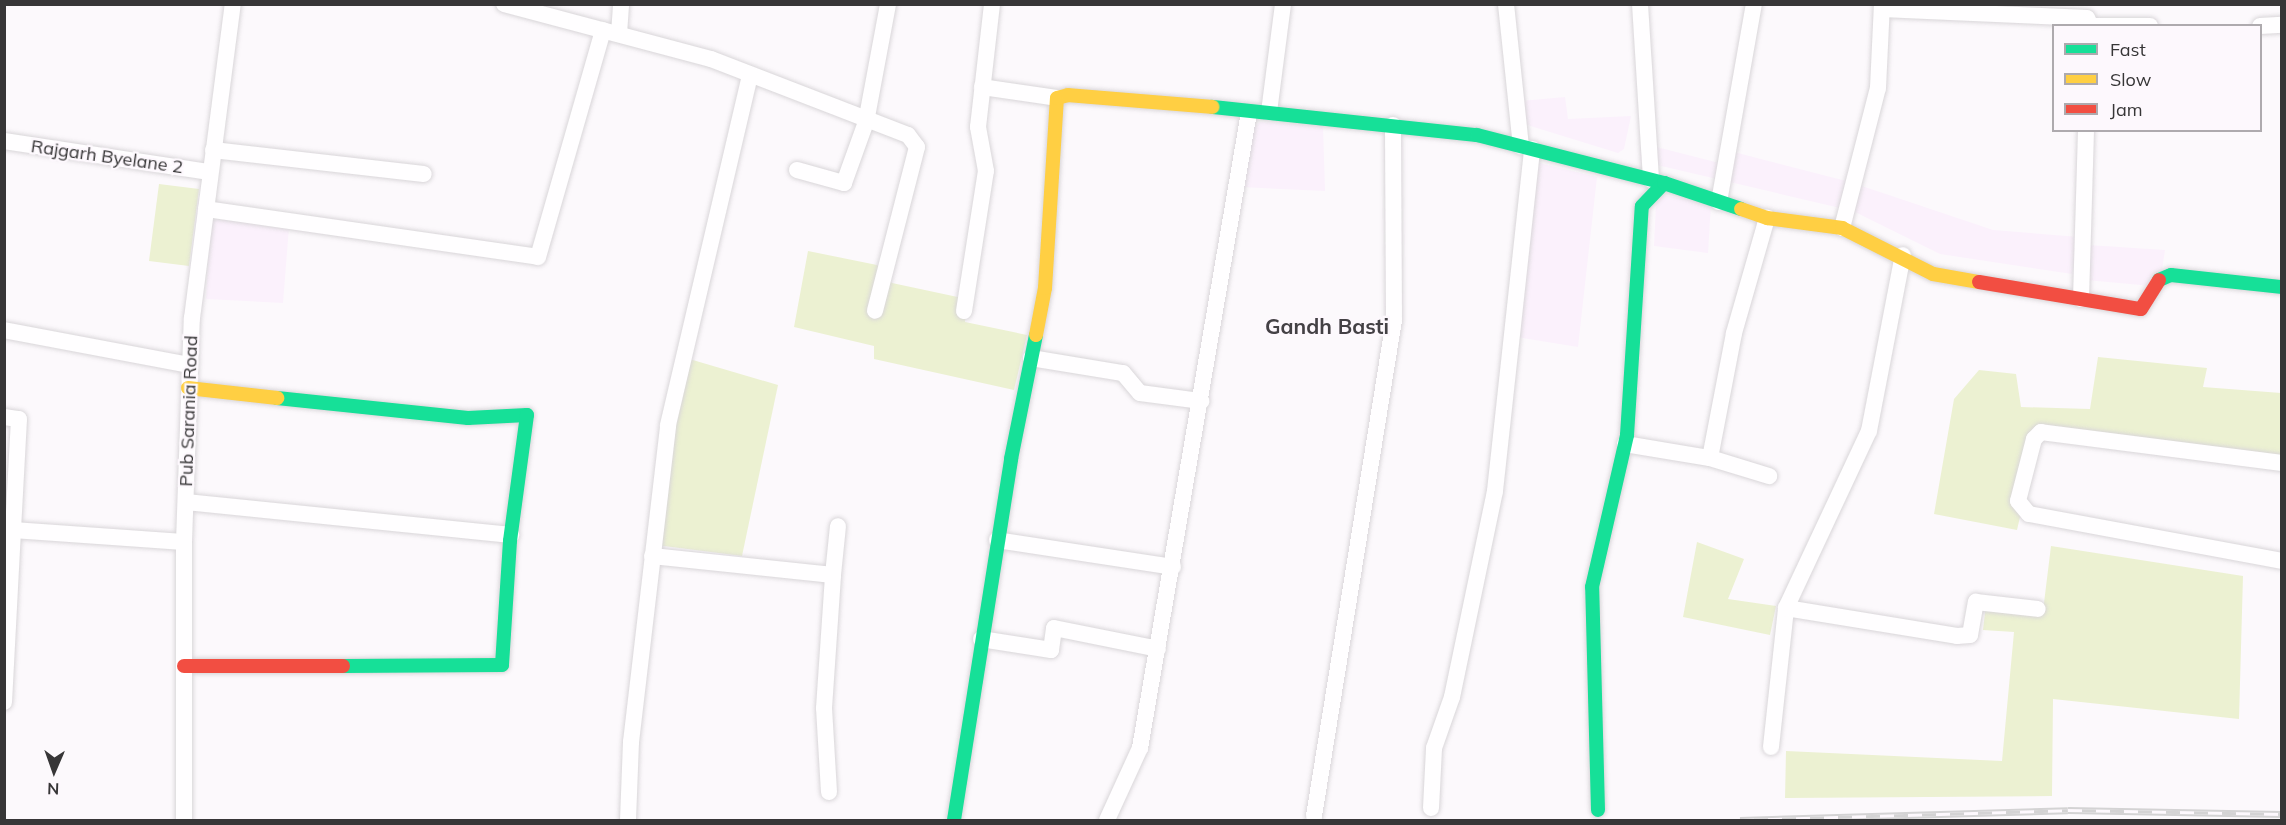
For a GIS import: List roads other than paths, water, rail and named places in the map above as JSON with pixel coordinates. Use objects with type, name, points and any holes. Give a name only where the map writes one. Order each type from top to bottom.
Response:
[{"type":"street","name":"Pub Sarania Road","points":[[184,820],[184,542],[189,365],[210,172],[233,4]]},
{"type":"street","points":[[504,4],[711,59],[866,122],[908,135],[917,147],[875,312]]},
{"type":"street","points":[[206,209],[538,257],[621,4]]},
{"type":"street","points":[[797,170],[844,183],[866,122],[888,4]]},
{"type":"street","points":[[964,311],[986,171],[978,127],[992,4]]},
{"type":"street","points":[[1269,112],[1283,4]]},
{"type":"street","points":[[1431,808],[1434,748],[1452,697],[1495,491],[1527,148],[1506,4]]},
{"type":"street","points":[[1598,810],[1592,587],[1625,444],[1642,206],[1657,182],[1640,4]]},
{"type":"street","points":[[1719,202],[1754,4]]},
{"type":"street","points":[[1842,228],[1878,88],[1882,7],[2086,18],[2089,24]]},
{"type":"street","points":[[2262,26],[2282,25]]},
{"type":"street","points":[[628,820],[652,556],[668,425],[750,75]]},
{"type":"street","points":[[982,87],[1057,98],[1068,95],[1269,112],[1477,135],[1657,182],[1767,218],[1842,228],[1903,255],[1933,274],[2141,309],[2157,281],[2171,275],[2282,287]]},
{"type":"street","points":[[954,820],[997,540],[1045,288],[1057,98]]},
{"type":"street","points":[[1107,820],[1140,748],[1173,567],[1249,112]]},
{"type":"street","points":[[1314,816],[1394,320],[1393,125]]},
{"type":"street","points":[[2081,298],[2086,132]]},
{"type":"street","name":"Rajgarh Byelane 2","points":[[4,141],[210,172]]},
{"type":"street","points":[[213,150],[424,174]]},
{"type":"street","points":[[1710,458],[1734,333],[1767,218]]},
{"type":"street","points":[[1771,747],[1786,608],[1869,430],[1903,255]]},
{"type":"street","points":[[4,330],[189,365]]},
{"type":"street","points":[[1031,358],[1123,373],[1140,393],[1201,401]]},
{"type":"street","points":[[184,666],[502,665],[511,536],[527,415],[468,418],[188,388]]},
{"type":"street","points":[[4,417],[19,419],[4,702]]},
{"type":"street","points":[[2282,463],[2041,432],[2034,439],[2018,501],[2029,514],[2282,561]]},
{"type":"street","points":[[1625,444],[1710,458],[1769,476]]},
{"type":"street","points":[[186,502],[511,536]]},
{"type":"street","points":[[829,792],[824,708],[838,526]]},
{"type":"street","points":[[13,530],[184,542]]},
{"type":"street","points":[[997,540],[1173,567]]},
{"type":"street","points":[[652,556],[833,574]]},
{"type":"street","points":[[1786,608],[1957,636],[1970,635],[1976,602],[2038,609]]},
{"type":"street","points":[[981,639],[1051,650],[1054,628],[1158,649]]},
{"type":"railway","points":[[1740,820],[2068,810],[2282,814]]},
{"type":"district","name":"Gandh Basti","points":[[1327,326]]}]
